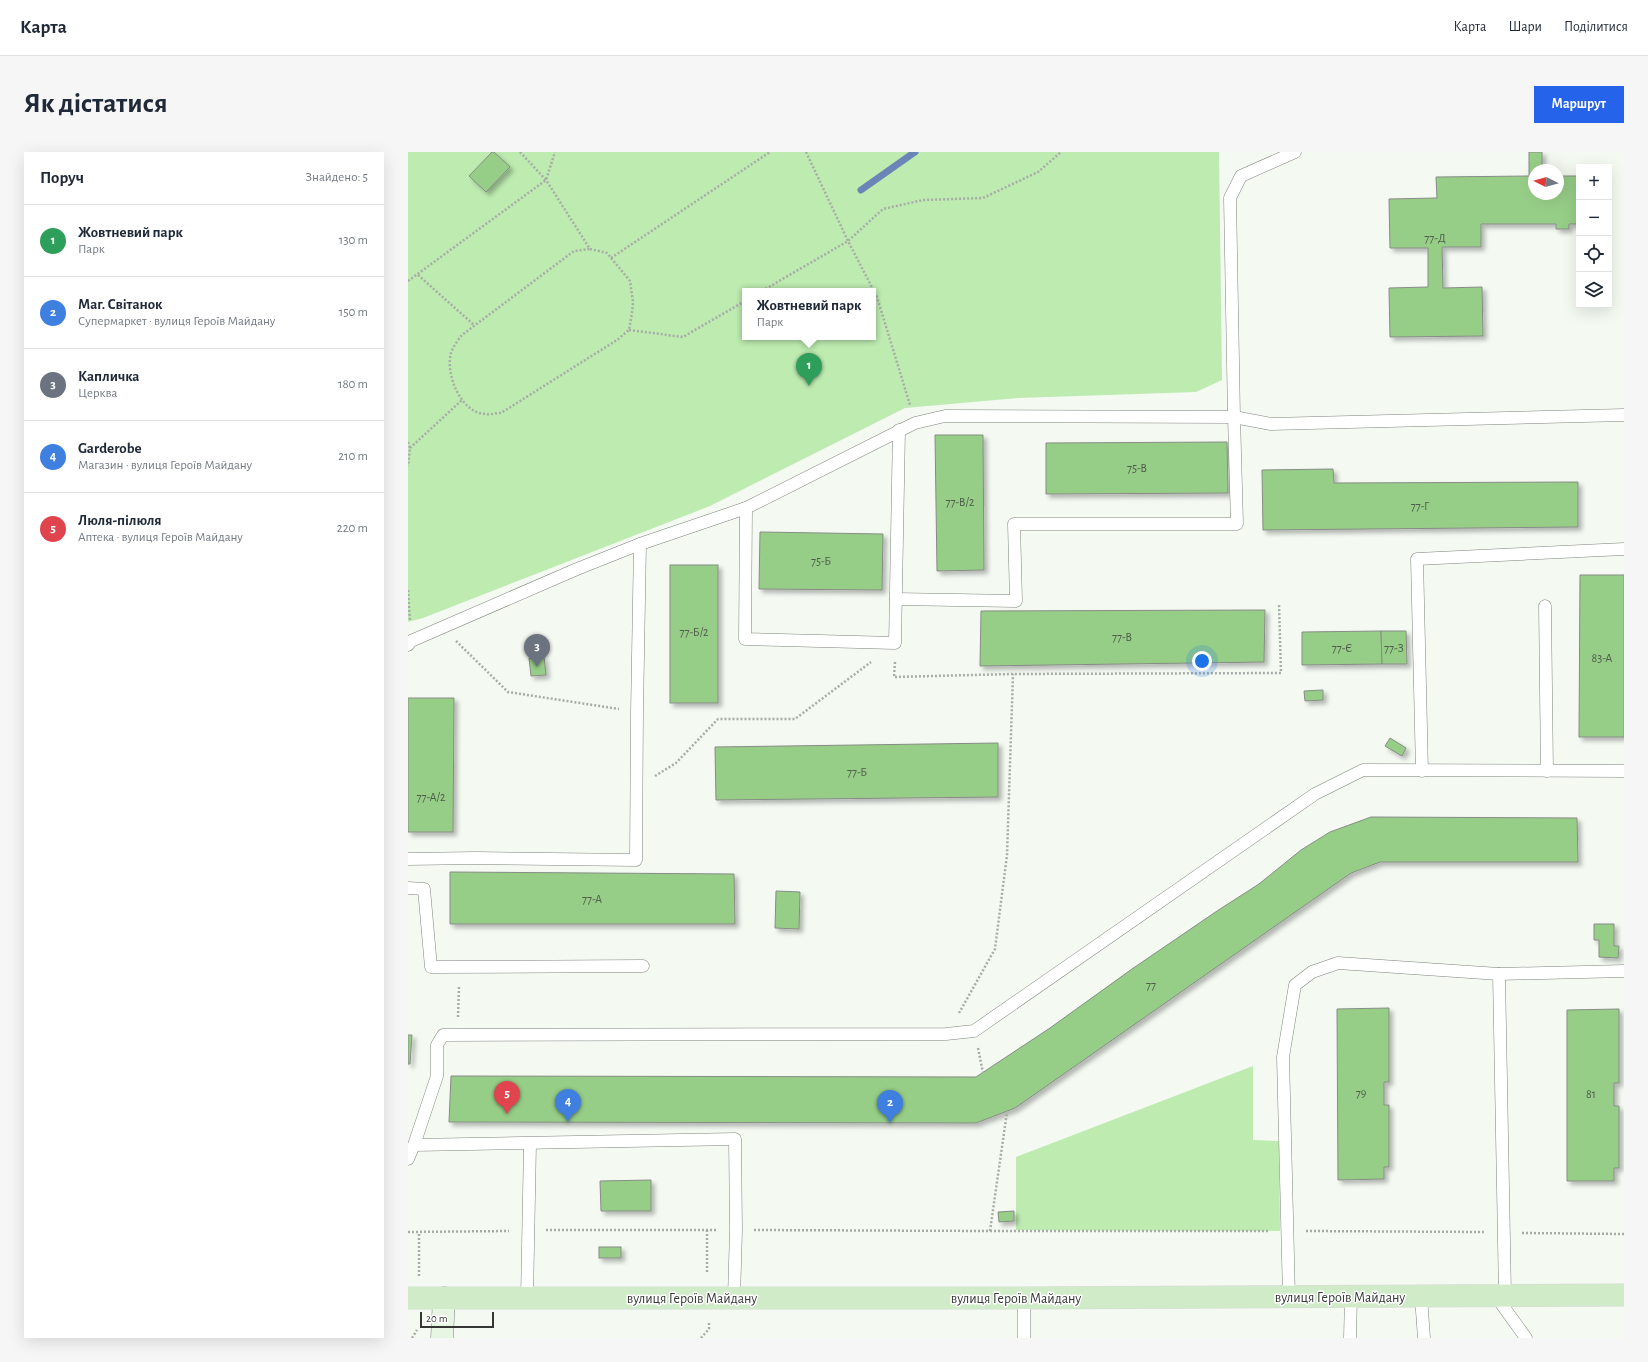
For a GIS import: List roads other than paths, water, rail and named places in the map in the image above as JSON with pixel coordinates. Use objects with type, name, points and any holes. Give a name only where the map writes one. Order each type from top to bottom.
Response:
[{"type":"main road","name":"вулиця Героїв Майдану","points":[[408,1298],[1024,1298],[1624,1295]]},
{"type":"street","points":[[442,1338],[444,1298]]},
{"type":"lane","points":[[896,599],[1016,601],[1014,524],[1237,524],[1230,198],[1241,176],[1295,152]]},
{"type":"lane","points":[[410,643],[442,627],[577,569],[640,544],[746,508],[914,423],[945,416],[1234,417],[1271,424],[1624,415]]},
{"type":"lane","points":[[746,508],[745,639],[895,644],[899,430]]},
{"type":"lane","points":[[408,859],[476,858],[636,860],[640,544]]},
{"type":"lane","points":[[1422,771],[1417,558],[1624,549]]},
{"type":"lane","points":[[1545,606],[1547,771]]},
{"type":"lane","points":[[408,1159],[437,1076],[436,1045],[443,1035],[946,1034],[974,1031],[1315,794],[1363,770],[1624,771]]},
{"type":"lane","points":[[408,888],[424,889],[431,966],[643,966]]},
{"type":"lane","points":[[1289,1297],[1283,1058],[1295,985],[1312,972],[1338,963],[1499,974],[1624,971]]},
{"type":"lane","points":[[1499,974],[1503,1233],[1500,1295],[1526,1338]]},
{"type":"lane","points":[[414,1144],[530,1144],[735,1139],[736,1230],[734,1298]]},
{"type":"lane","points":[[527,1298],[530,1144]]},
{"type":"lane","points":[[1350,1297],[1350,1338]]},
{"type":"lane","points":[[1421,1297],[1424,1338]]},
{"type":"lane","points":[[1024,1298],[1024,1338]]},
{"type":"waterway","points":[[861,190],[915,152]]},
{"type":"place","name":"Жовтневий парк","points":[[809,386]]},
{"type":"place","name":"Капличка","points":[[537,667]]},
{"type":"place","name":"Люля-пілюля","points":[[507,1114]]},
{"type":"place","name":"Garderobe","points":[[568,1122]]},
{"type":"place","name":"Маг. Світанок","points":[[890,1123]]}]
